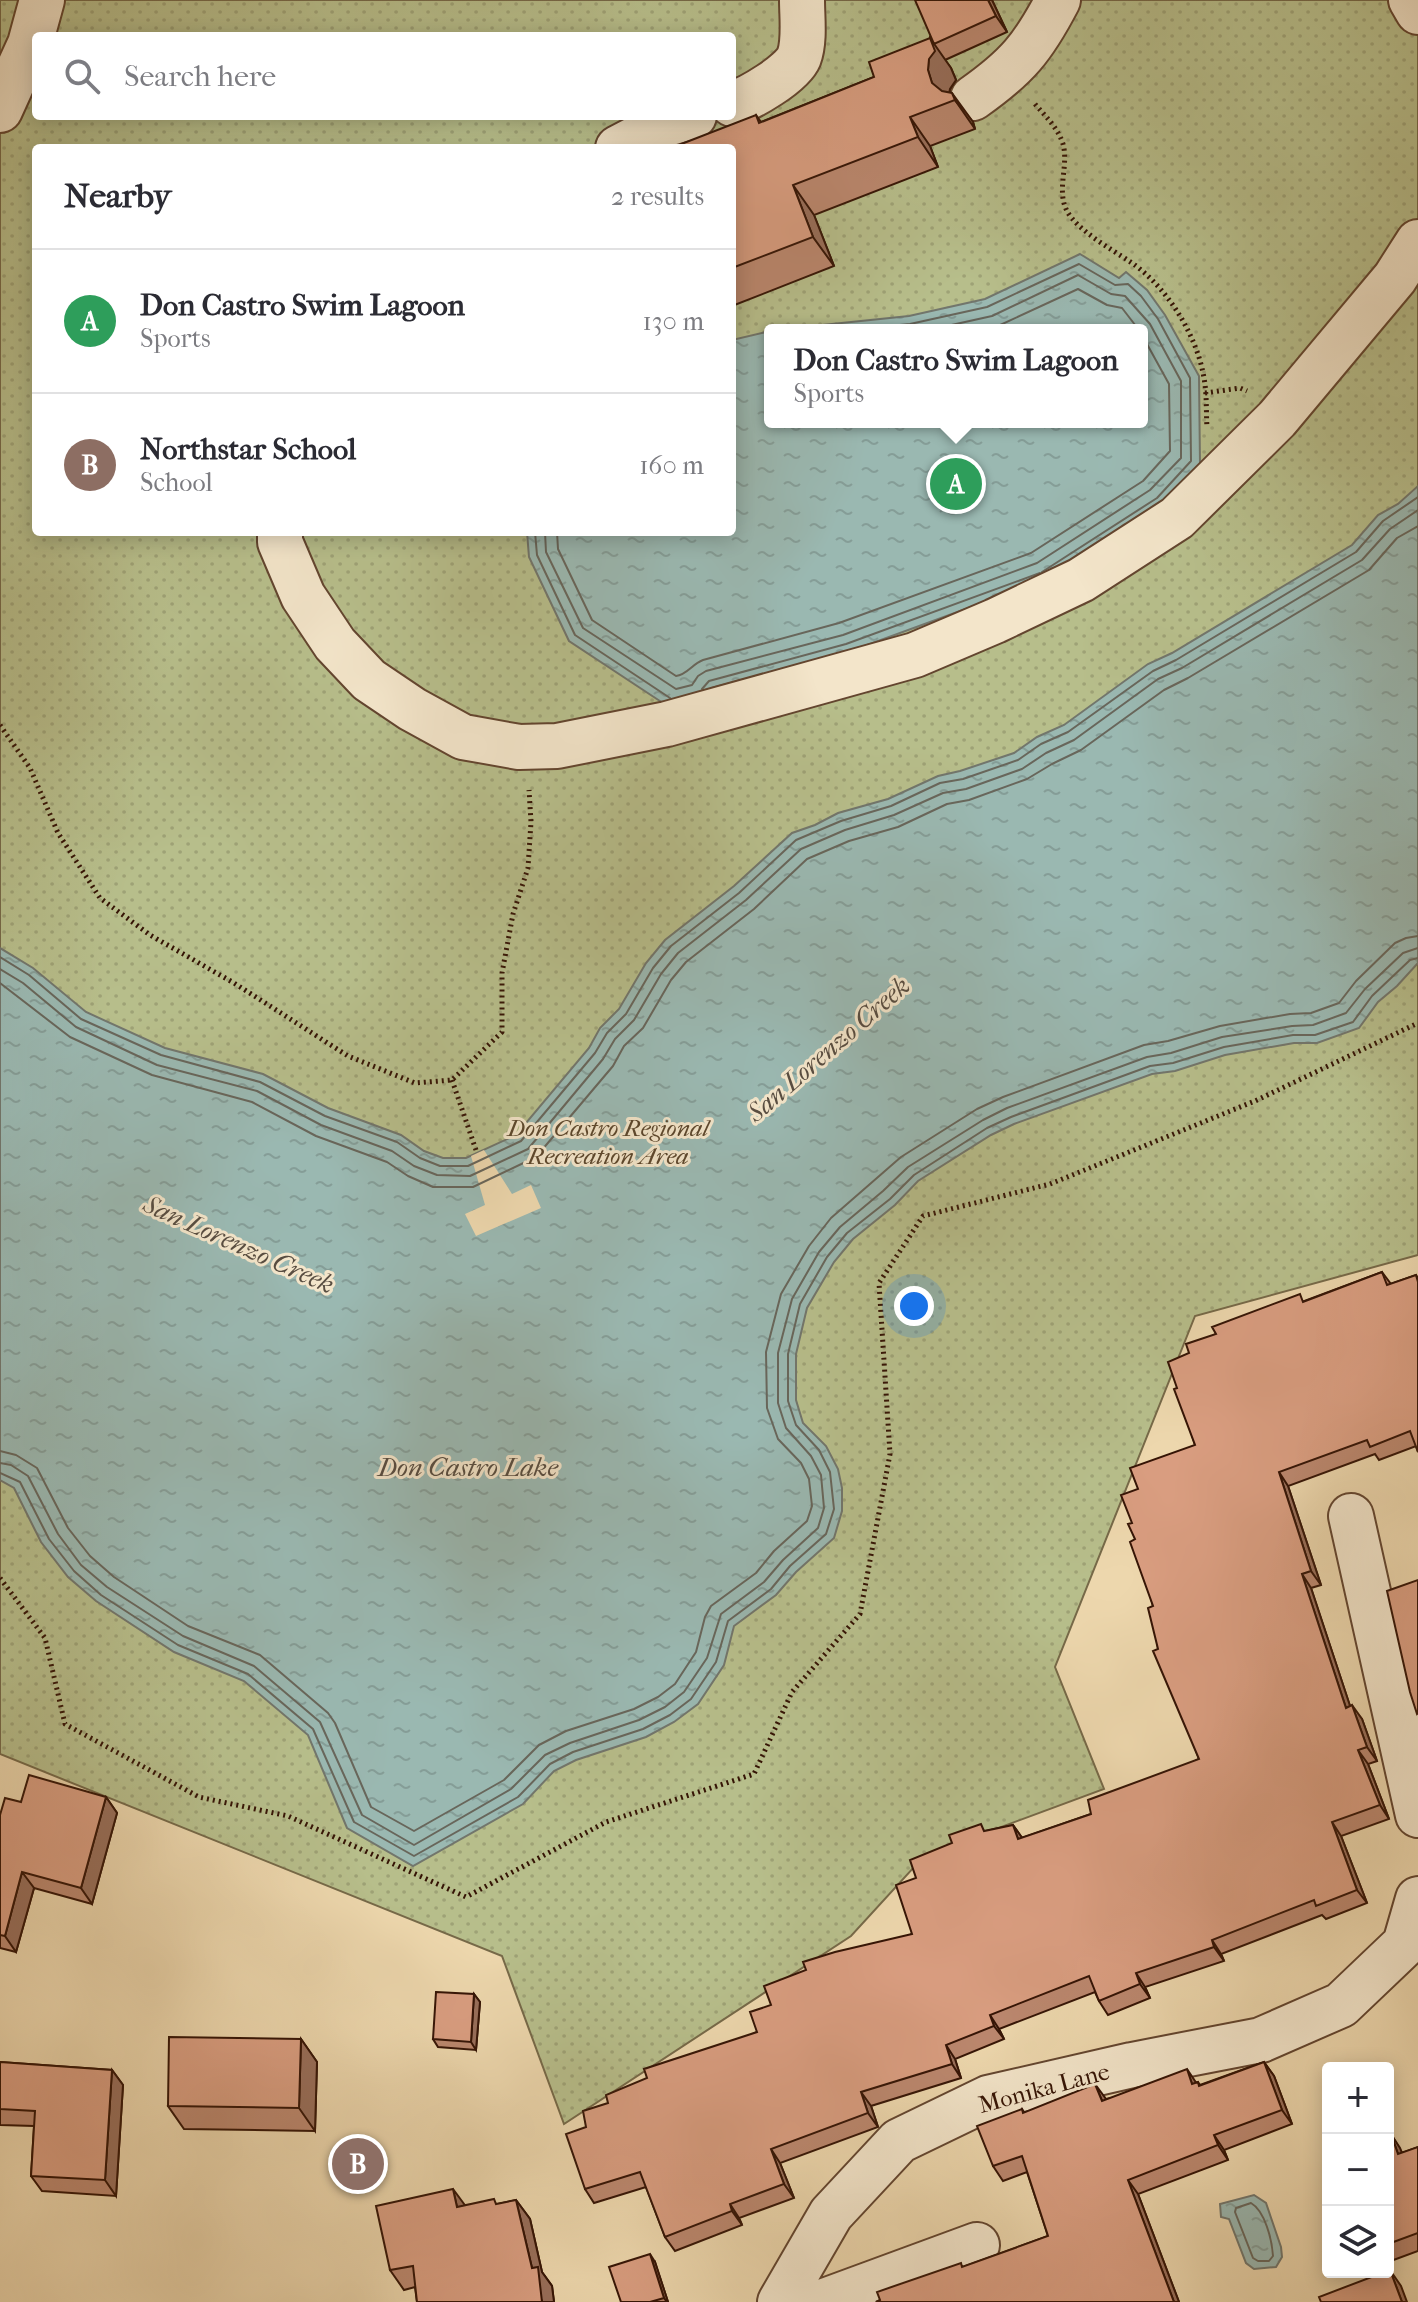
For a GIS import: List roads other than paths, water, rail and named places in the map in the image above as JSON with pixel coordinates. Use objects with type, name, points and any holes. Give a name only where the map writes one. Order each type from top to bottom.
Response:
[{"type":"street","points":[[33,32],[42,0]]},
{"type":"street","points":[[736,103],[783,75],[798,59],[802,0]]},
{"type":"street","points":[[973,98],[1008,73],[1040,36],[1058,0]]},
{"type":"street","points":[[1411,0],[1418,12]]},
{"type":"street","points":[[0,110],[32,37]]},
{"type":"street","points":[[626,144],[660,126],[680,120]]},
{"type":"street","points":[[280,536],[303,596],[335,644],[369,680],[412,709],[463,737],[519,747],[557,746],[667,724],[915,655],[1081,580],[1177,518],[1259,440],[1395,278],[1418,242]]},
{"type":"street","points":[[1351,1516],[1418,1815]]},
{"type":"street","points":[[1411,1950],[1418,1899]]},
{"type":"street","name":"Monika Lane","points":[[780,2302],[831,2214],[899,2141],[988,2098],[1261,2040],[1341,2005],[1411,1950]]},
{"type":"street","points":[[822,2302],[977,2245]]},
{"type":"street","points":[[780,2302],[789,2302]]},
{"type":"water","points":[[1080,254],[1119,278],[1126,272],[1147,290],[1165,315],[1199,376],[1200,464],[1162,504],[1045,580],[848,652],[711,688],[707,700],[672,709],[569,641],[529,557],[527,536],[736,536],[736,339],[764,332],[764,428],[1148,428],[1148,324],[832,324],[909,316],[985,299]]},
{"type":"water","name":"Don Castro Lake","points":[[1418,486],[1418,963],[1378,1002],[1359,1028],[1317,1043],[1294,1043],[1225,1055],[1175,1071],[1152,1074],[991,1135],[918,1181],[895,1205],[853,1239],[834,1262],[807,1308],[796,1354],[796,1400],[803,1423],[826,1446],[838,1469],[842,1488],[842,1511],[834,1538],[776,1595],[734,1626],[724,1665],[698,1704],[646,1737],[576,1760],[554,1771],[523,1804],[413,1866],[347,1828],[308,1735],[244,1681],[174,1652],[96,1601],[68,1577],[41,1542],[14,1488],[0,1480],[0,948],[33,968],[86,1012],[165,1048],[263,1074],[328,1108],[401,1135],[424,1151],[443,1158],[466,1158],[516,1135],[589,1048],[600,1028],[619,1009],[646,963],[665,940],[734,886],[792,833],[838,813],[888,799],[938,776],[1014,753],[1037,737],[1064,725],[1148,664],[1172,653],[1352,545],[1378,515],[1398,504]]},
{"type":"water","points":[[1254,2195],[1266,2203],[1281,2247],[1282,2257],[1276,2267],[1254,2269],[1246,2263],[1229,2219],[1221,2217],[1220,2204]]},
{"type":"place","name":"Don Castro Swim Lagoon","points":[[956,484]]},
{"type":"place","name":"Northstar School","points":[[358,2164]]},
{"type":"water label","name":"San Lorenzo Creek","points":[[828,1049]]},
{"type":"water label","name":"San Lorenzo Creek","points":[[239,1244]]},
{"type":"park label","name":"Don Castro Regional Recreation Area","points":[[608,1142]]}]
